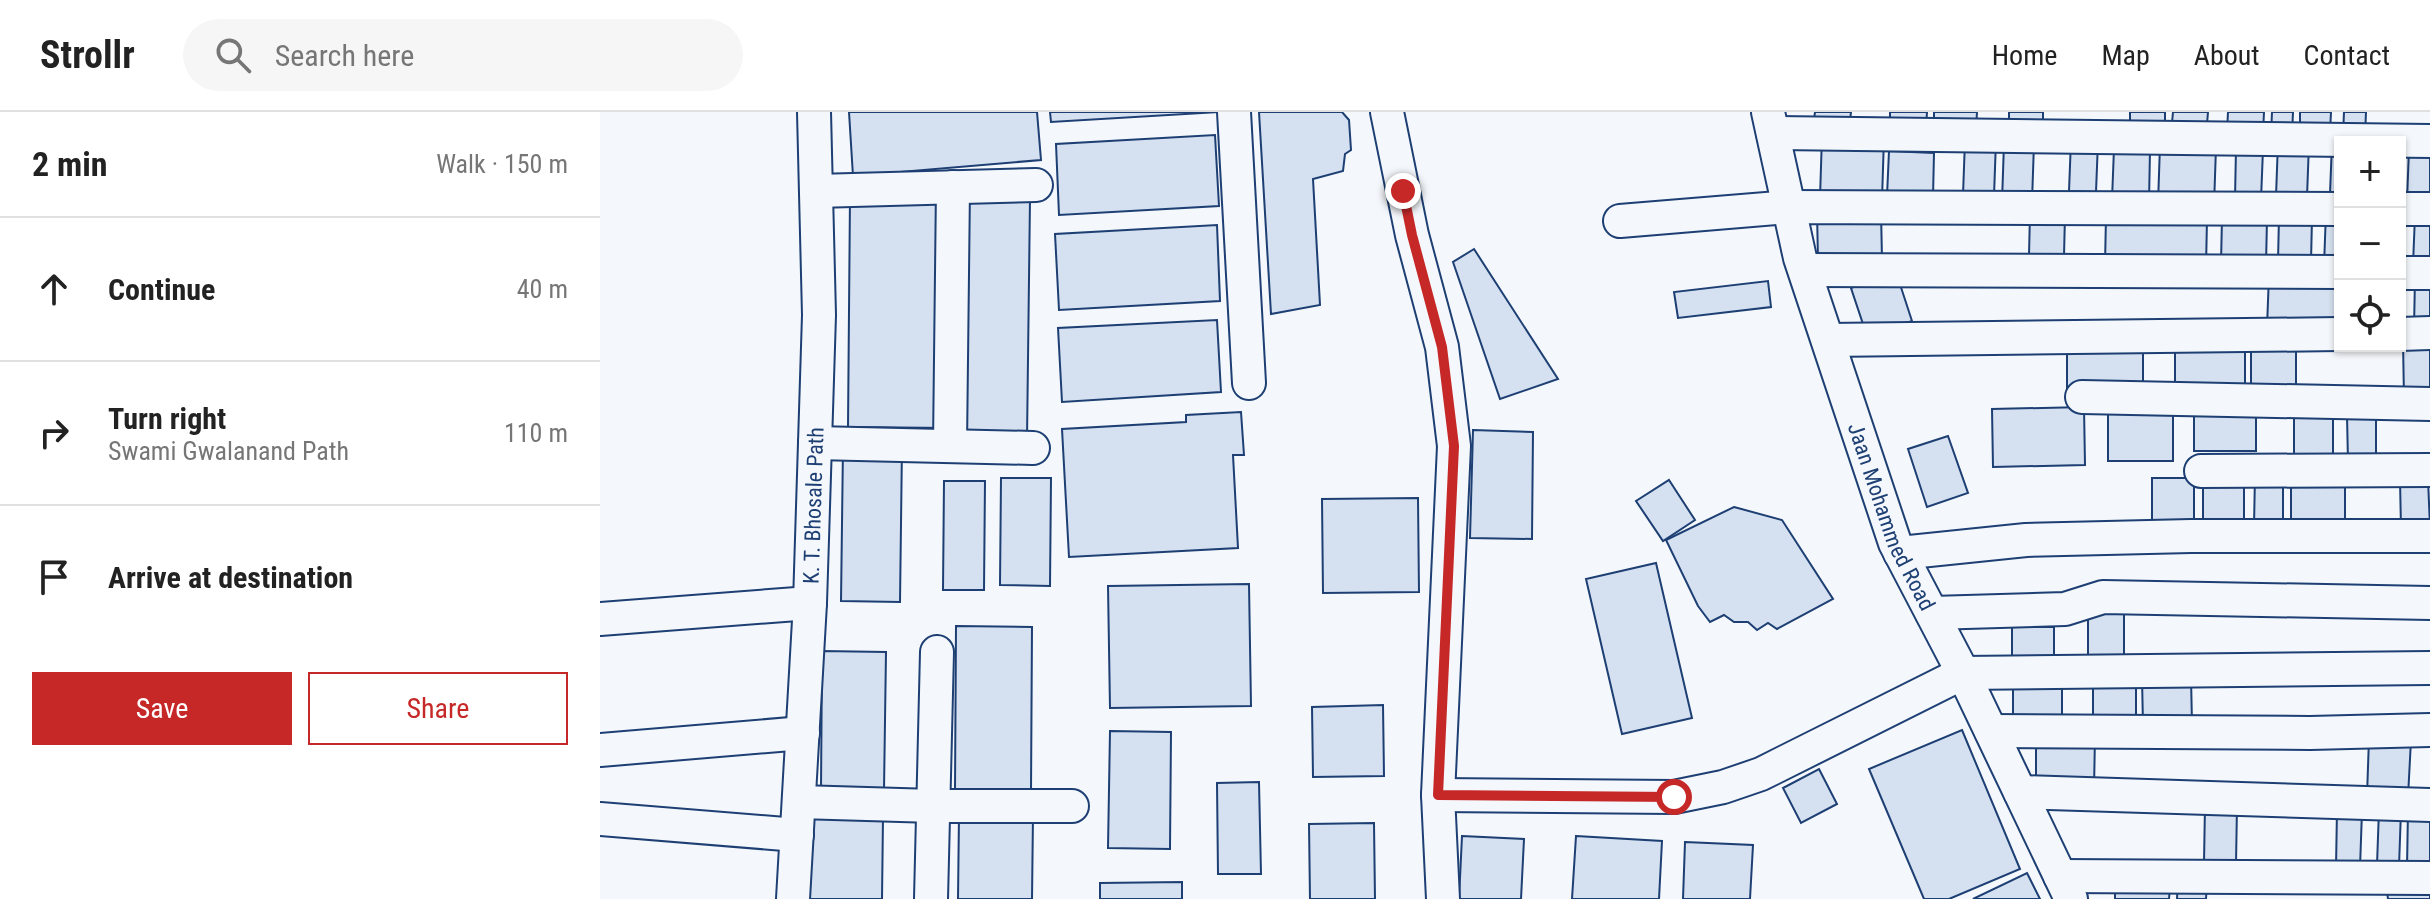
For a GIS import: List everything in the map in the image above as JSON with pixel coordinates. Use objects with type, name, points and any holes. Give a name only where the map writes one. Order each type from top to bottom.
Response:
[{"type":"street","name":"K. T. Bhosale Path","points":[[793,899],[810,603],[819,315],[814,112]]},
{"type":"street","points":[[1234,112],[1249,383]]},
{"type":"street","points":[[1387,112],[1412,235],[1442,347],[1454,446],[1438,795],[1443,899]]},
{"type":"street","points":[[1770,122],[2430,141]]},
{"type":"street","name":"Jaan Mohammed Road","points":[[1770,122],[1805,270],[1900,553],[1963,673],[2066,888]]},
{"type":"street","points":[[816,191],[1036,185]]},
{"type":"street","points":[[950,446],[953,187]]},
{"type":"street","points":[[1620,221],[1789,207],[2334,209]]},
{"type":"street","points":[[2406,209],[2430,209]]},
{"type":"street","points":[[1805,270],[2334,272]]},
{"type":"street","points":[[2406,273],[2430,273]]},
{"type":"street","points":[[2406,334],[2430,333]]},
{"type":"street","points":[[1828,340],[2334,334]]},
{"type":"street","points":[[2082,397],[2430,404]]},
{"type":"street","points":[[815,443],[1033,448]]},
{"type":"street","points":[[2201,471],[2430,470]]},
{"type":"street","points":[[1900,553],[2026,540],[2430,536]]},
{"type":"street","points":[[1932,613],[2065,609],[2103,597],[2430,603]]},
{"type":"street","points":[[600,619],[810,603]]},
{"type":"street","points":[[931,899],[937,652]]},
{"type":"street","points":[[1438,795],[1674,797],[1723,787],[1791,760],[1963,673],[2430,668]]},
{"type":"street","points":[[1991,731],[2310,733],[2430,730]]},
{"type":"street","points":[[600,750],[803,733]]},
{"type":"street","points":[[2020,792],[2430,805]]},
{"type":"street","points":[[799,802],[1072,806]]},
{"type":"street","points":[[600,819],[797,835]]},
{"type":"street","points":[[2066,888],[2430,878]]},
{"type":"building","points":[[849,112],[1037,112],[1041,160],[853,176]]},
{"type":"building","points":[[1050,112],[1219,112],[1051,122]]},
{"type":"building","points":[[1259,112],[1342,112],[1349,120],[1351,150],[1345,154],[1343,171],[1313,179],[1320,305],[1271,314]]},
{"type":"building","points":[[1815,112],[1851,112],[1850,121],[1814,120]]},
{"type":"building","points":[[1890,112],[1927,112],[1926,128],[1890,127]]},
{"type":"building","points":[[1934,112],[1977,112],[1976,130],[1934,128]]},
{"type":"building","points":[[2009,112],[2043,112],[2043,131],[2009,130]]},
{"type":"building","points":[[2130,112],[2165,112],[2165,127],[2130,125]]},
{"type":"building","points":[[2173,112],[2208,112],[2207,124],[2172,123]]},
{"type":"building","points":[[2228,112],[2264,112],[2263,133],[2227,132]]},
{"type":"building","points":[[2272,112],[2293,112],[2292,135],[2271,135]]},
{"type":"building","points":[[2300,112],[2331,112],[2330,133],[2300,132]]},
{"type":"building","points":[[2344,112],[2366,112],[2365,136],[2343,136]]},
{"type":"building","points":[[1215,135],[1219,206],[1059,215],[1056,144]]},
{"type":"building","points":[[1822,135],[1884,137],[1882,200],[1820,198]]},
{"type":"building","points":[[1965,140],[1996,140],[1994,196],[1963,195]]},
{"type":"building","points":[[2071,140],[2098,141],[2096,192],[2069,191]]},
{"type":"building","points":[[2278,142],[2309,143],[2307,197],[2276,196]]},
{"type":"building","points":[[2004,143],[2034,143],[2032,202],[2002,202]]},
{"type":"building","points":[[2332,143],[2334,143],[2334,194],[2330,194]]},
{"type":"building","points":[[2160,145],[2216,147],[2214,206],[2158,204]]},
{"type":"building","points":[[2114,148],[2150,150],[2149,202],[2112,200]]},
{"type":"building","points":[[2236,148],[2263,149],[2261,200],[2235,199]]},
{"type":"building","points":[[2409,149],[2430,150],[2430,201],[2407,200]]},
{"type":"building","points":[[1889,151],[1934,153],[1933,197],[1887,196]]},
{"type":"building","points":[[850,196],[950,197],[948,428],[848,427]]},
{"type":"building","points":[[956,197],[1030,199],[1027,439],[954,438]]},
{"type":"building","points":[[1881,211],[1882,259],[1818,260],[1817,212]]},
{"type":"building","points":[[2326,212],[2334,213],[2334,267],[2324,266]]},
{"type":"building","points":[[2030,213],[2065,215],[2064,256],[2029,255]]},
{"type":"building","points":[[2415,215],[2430,216],[2430,266],[2413,265]]},
{"type":"building","points":[[2106,216],[2207,219],[2206,268],[2105,265]]},
{"type":"building","points":[[2279,217],[2312,218],[2311,262],[2278,261]]},
{"type":"building","points":[[2222,218],[2267,219],[2266,265],[2221,263]]},
{"type":"building","points":[[1217,225],[1220,301],[1059,310],[1055,234]]},
{"type":"building","points":[[1474,249],[1558,379],[1500,399],[1453,262]]},
{"type":"building","points":[[1896,272],[1912,321],[1867,336],[1851,288]]},
{"type":"building","points":[[2269,275],[2334,277],[2334,329],[2267,327]]},
{"type":"building","points":[[2415,277],[2430,277],[2430,330],[2414,329]]},
{"type":"building","points":[[1768,281],[1771,307],[1678,318],[1674,292]]},
{"type":"building","points":[[1217,320],[1221,392],[1062,402],[1058,328]]},
{"type":"building","points":[[2175,339],[2245,339],[2245,396],[2175,396]]},
{"type":"building","points":[[2406,341],[2430,341],[2430,398],[2404,399],[2403,352],[2406,352]]},
{"type":"building","points":[[2067,344],[2143,344],[2143,389],[2067,389]]},
{"type":"building","points":[[2251,346],[2296,346],[2296,397],[2251,397]]},
{"type":"building","points":[[2108,400],[2173,400],[2173,461],[2108,461]]},
{"type":"building","points":[[2294,403],[2333,403],[2333,469],[2294,469]]},
{"type":"building","points":[[2084,407],[2085,465],[1993,467],[1992,409]]},
{"type":"building","points":[[2194,407],[2256,407],[2256,451],[2194,451]]},
{"type":"building","points":[[1241,412],[1244,455],[1233,455],[1238,548],[1069,557],[1062,429],[1186,422],[1186,415]]},
{"type":"building","points":[[2376,415],[2376,461],[2348,461],[2347,416]]},
{"type":"building","points":[[1473,430],[1533,432],[1532,539],[1470,538]]},
{"type":"building","points":[[1948,436],[1968,493],[1927,507],[1908,449]]},
{"type":"building","points":[[843,446],[902,446],[900,602],[841,601]]},
{"type":"building","points":[[2255,475],[2283,475],[2283,527],[2254,526]]},
{"type":"building","points":[[2203,477],[2244,477],[2244,532],[2203,532]]},
{"type":"building","points":[[1001,478],[1051,478],[1050,586],[1000,585]]},
{"type":"building","points":[[2152,478],[2194,478],[2194,530],[2152,530]]},
{"type":"building","points":[[2428,479],[2430,527],[2401,528],[2400,480]]},
{"type":"building","points":[[1669,480],[1695,520],[1663,541],[1636,501]]},
{"type":"building","points":[[944,481],[985,481],[984,590],[943,590]]},
{"type":"building","points":[[2291,483],[2345,483],[2345,527],[2291,527]]},
{"type":"building","points":[[1418,498],[1419,592],[1323,593],[1322,499]]},
{"type":"building","points":[[1734,507],[1782,520],[1833,599],[1777,629],[1768,623],[1757,630],[1748,622],[1734,622],[1724,615],[1710,622],[1698,606],[1666,540]]},
{"type":"building","points":[[1656,563],[1692,718],[1622,734],[1586,579]]},
{"type":"building","points":[[1249,584],[1251,706],[1110,708],[1108,586]]},
{"type":"building","points":[[2088,607],[2124,607],[2124,655],[2088,655]]},
{"type":"building","points":[[956,626],[1032,627],[1031,792],[955,790]]},
{"type":"building","points":[[2012,627],[2054,627],[2054,668],[2012,668]]},
{"type":"building","points":[[822,651],[886,652],[884,790],[821,790]]},
{"type":"building","points":[[2191,677],[2192,724],[2143,725],[2142,678]]},
{"type":"building","points":[[2013,679],[2062,679],[2062,724],[2013,724]]},
{"type":"building","points":[[2093,681],[2136,681],[2136,730],[2093,730]]},
{"type":"building","points":[[1383,705],[1384,776],[1313,777],[1312,707]]},
{"type":"building","points":[[1962,730],[2020,869],[1949,899],[1924,899],[1869,769]]},
{"type":"building","points":[[1110,731],[1171,732],[1170,849],[1108,848]]},
{"type":"building","points":[[2036,734],[2095,736],[2094,789],[2036,788]]},
{"type":"building","points":[[2369,738],[2411,740],[2408,797],[2367,796]]},
{"type":"building","points":[[1819,769],[1837,804],[1801,823],[1783,788]]},
{"type":"building","points":[[1259,782],[1261,874],[1218,874],[1217,783]]},
{"type":"building","points":[[2205,805],[2237,806],[2236,864],[2204,863]]},
{"type":"building","points":[[2379,809],[2401,810],[2399,867],[2377,865]]},
{"type":"building","points":[[2337,810],[2362,811],[2360,868],[2336,868]]},
{"type":"building","points":[[2408,810],[2430,810],[2430,869],[2407,868]]},
{"type":"building","points":[[959,814],[1033,815],[1032,899],[958,899]]},
{"type":"building","points":[[803,816],[883,817],[882,899],[802,899]]},
{"type":"building","points":[[1374,823],[1375,899],[1310,899],[1309,824]]},
{"type":"building","points":[[1462,836],[1524,839],[1521,899],[1459,899]]},
{"type":"building","points":[[1576,836],[1662,841],[1659,899],[1572,899]]},
{"type":"building","points":[[1685,842],[1753,845],[1750,899],[1683,899]]},
{"type":"building","points":[[2027,873],[2040,899],[1973,899]]},
{"type":"building","points":[[2178,879],[2207,881],[2206,899],[2177,899]]},
{"type":"building","points":[[2430,880],[2430,899],[2388,899],[2386,884]]},
{"type":"building","points":[[1182,882],[1182,899],[1100,899],[1100,883]]},
{"type":"building","points":[[2115,886],[2170,887],[2169,899],[2115,899]]},
{"type":"route","points":[[1403,191],[1442,347],[1454,446],[1438,795],[1674,797]]}]
